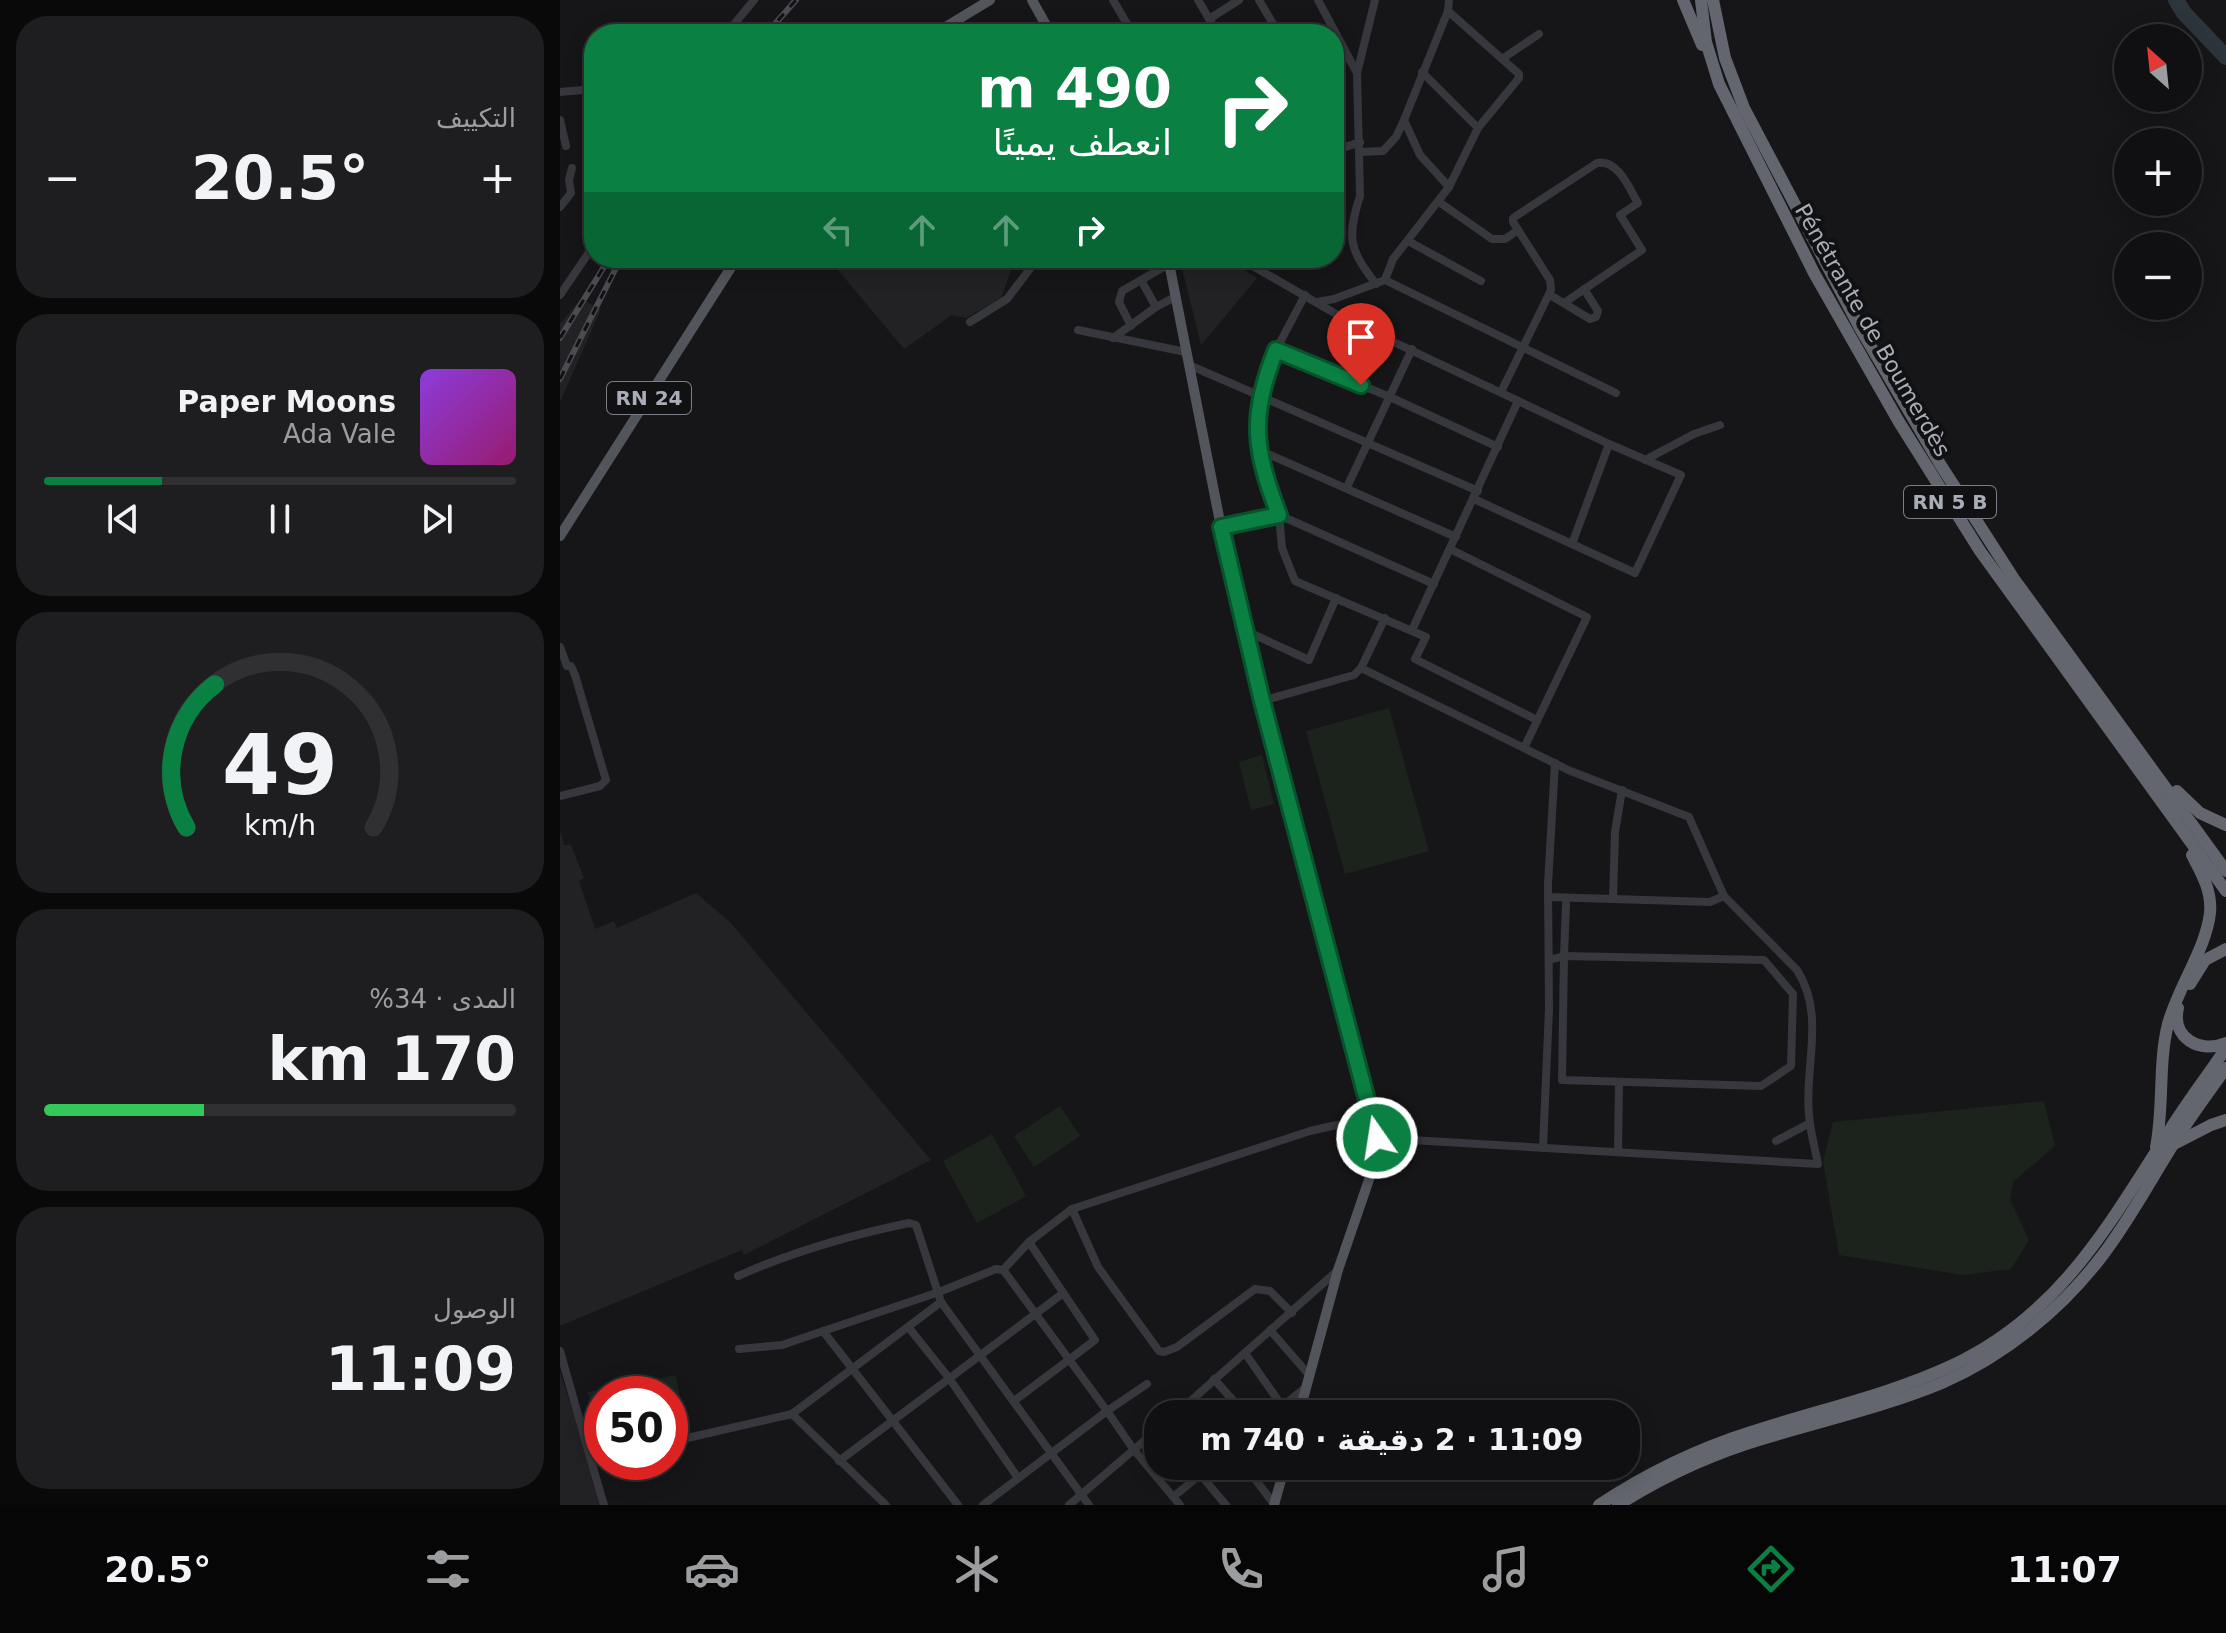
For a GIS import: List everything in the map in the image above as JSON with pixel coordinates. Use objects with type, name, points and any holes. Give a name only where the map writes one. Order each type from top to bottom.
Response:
[{"type":"highway","points":[[1683,0],[1719,84]]},
{"type":"highway","name":"Pénétrante de Boumerdès","points":[[1701,0],[1706,42],[1719,84],[1814,273],[1899,422],[1980,551],[2226,891]]},
{"type":"highway","name":"Pénétrante de Boumerdès","points":[[1713,0],[1725,58],[1744,108],[1860,328],[1940,464],[2014,579],[2226,871]]},
{"type":"highway","points":[[2142,754],[2159,767],[2192,807],[2226,825]]},
{"type":"highway","points":[[2153,1158],[2158,1135],[2166,1034],[2210,914],[2206,882],[2172,816]]},
{"type":"highway","points":[[2226,949],[2211,956],[2201,966],[2180,1003],[2177,1021],[2181,1032],[2194,1044],[2226,1046]]},
{"type":"highway","points":[[1599,1505],[1649,1475],[1705,1448],[1913,1382],[1955,1364],[1995,1341],[2049,1298],[2106,1232],[2226,1046]]},
{"type":"highway","points":[[1618,1505],[1662,1480],[1723,1453],[1918,1392],[1962,1373],[2004,1349],[2088,1273],[2114,1239],[2173,1144],[2226,1068]]},
{"type":"highway","points":[[2173,1144],[2226,1120]]},
{"type":"main road","points":[[950,24],[990,0]]},
{"type":"main road","points":[[1032,0],[1045,24]]},
{"type":"main road","name":"RN 24","points":[[560,536],[731,268]]},
{"type":"main road","points":[[1171,268],[1221,527],[1262,701],[1377,1138],[1373,1168],[1338,1270],[1303,1400]]},
{"type":"main road","points":[[1274,1505],[1281,1480]]},
{"type":"street","points":[[734,24],[754,0]]},
{"type":"street","points":[[1113,0],[1127,24]]},
{"type":"street","points":[[1198,0],[1212,24]]},
{"type":"street","points":[[1209,19],[1239,0]]},
{"type":"street","points":[[1259,0],[1273,24]]},
{"type":"street","points":[[1318,0],[1331,24]]},
{"type":"street","points":[[1375,0],[1357,73],[1360,196],[1354,215],[1353,250],[1381,282],[1525,346],[1616,393]]},
{"type":"street","points":[[1360,152],[1383,151],[1396,137],[1448,11],[1449,0]]},
{"type":"street","points":[[1317,302],[1381,282],[1393,259],[1449,187],[1478,128],[1519,78],[1519,74],[1448,11]]},
{"type":"street","points":[[958,19],[961,24]]},
{"type":"street","points":[[1502,59],[1539,34]]},
{"type":"street","points":[[1344,49],[1357,73]]},
{"type":"street","points":[[1422,72],[1478,128]]},
{"type":"street","points":[[560,92],[584,90]]},
{"type":"street","points":[[560,120],[566,146]]},
{"type":"street","points":[[1404,120],[1420,155],[1449,187]]},
{"type":"street","points":[[1344,148],[1360,142]]},
{"type":"street","points":[[1501,392],[1550,295],[1550,280],[1513,222],[1515,215],[1597,163],[1608,163],[1615,167],[1638,203],[1620,215],[1642,250],[1564,303]]},
{"type":"street","points":[[560,207],[571,193],[569,180],[572,168]]},
{"type":"street","points":[[1439,202],[1492,239],[1505,239],[1518,230]]},
{"type":"street","points":[[1408,241],[1481,281]]},
{"type":"street","points":[[560,295],[584,259]]},
{"type":"street","points":[[970,322],[1007,299],[1030,268]]},
{"type":"street","points":[[1131,326],[1119,296],[1158,268]]},
{"type":"street","points":[[1189,365],[1368,443],[1635,573],[1681,475],[1343,318],[1257,268]]},
{"type":"street","points":[[560,274],[568,282]]},
{"type":"street","points":[[1141,280],[1156,307]]},
{"type":"street","points":[[1550,295],[1590,319],[1596,317],[1598,311],[1584,289]]},
{"type":"street","points":[[1305,295],[1276,350],[1260,394],[1256,440],[1261,451],[1264,476],[1279,515],[1282,548],[1295,581],[1426,637],[1415,659],[1537,720]]},
{"type":"street","points":[[1113,338],[1175,297]]},
{"type":"street","points":[[1078,330],[1186,352]]},
{"type":"street","points":[[1347,487],[1412,349]]},
{"type":"street","points":[[1276,350],[1390,397],[1498,447]]},
{"type":"street","points":[[1412,630],[1518,401]]},
{"type":"street","points":[[1645,460],[1694,434],[1720,425]]},
{"type":"street","points":[[1572,544],[1609,444]]},
{"type":"street","points":[[1261,451],[1456,537]]},
{"type":"street","points":[[1221,527],[1279,515],[1434,584]]},
{"type":"street","points":[[1450,549],[1587,617],[1524,748]]},
{"type":"street","points":[[1246,631],[1309,660],[1336,598]]},
{"type":"street","points":[[1262,701],[1348,678],[1361,668],[1385,618]]},
{"type":"street","points":[[560,647],[563,670],[571,666],[575,675],[606,780],[600,786],[560,796]]},
{"type":"street","points":[[1361,668],[1555,763],[1689,817],[1724,896],[1806,983],[1813,1026],[1810,1123],[1818,1164],[1377,1138]]},
{"type":"street","points":[[1543,1148],[1547,1082],[1548,897],[1555,763]]},
{"type":"street","points":[[1613,899],[1615,832],[1622,790]]},
{"type":"street","points":[[1548,897],[1710,902],[1724,896]]},
{"type":"street","points":[[1562,1080],[1566,904]]},
{"type":"street","points":[[1547,1082],[1761,1086],[1791,1066],[1793,994],[1764,960],[1564,956],[1549,960]]},
{"type":"street","points":[[1618,1152],[1619,1083]]},
{"type":"street","points":[[739,1349],[773,1348],[940,1297],[987,1271],[1003,1270],[1029,1242],[1072,1209],[1310,1131],[1373,1117]]},
{"type":"street","points":[[1776,1141],[1810,1123]]},
{"type":"street","points":[[1072,1209],[1098,1267],[1159,1351],[1177,1347],[1255,1289],[1270,1291],[1292,1313]]},
{"type":"street","points":[[738,1276],[778,1259],[912,1223],[920,1233],[940,1297],[1089,1505]]},
{"type":"street","points":[[1014,1401],[1095,1340],[1029,1242]]},
{"type":"street","points":[[1003,1270],[1134,1450],[1180,1505]]},
{"type":"street","points":[[1192,1400],[1338,1270]]},
{"type":"street","points":[[839,1461],[1062,1294]]},
{"type":"street","points":[[688,1438],[792,1414],[909,1328],[940,1297]]},
{"type":"street","points":[[909,1328],[949,1378],[1018,1478]]},
{"type":"street","points":[[1270,1330],[1309,1382],[1289,1400]]},
{"type":"street","points":[[823,1331],[958,1505]]},
{"type":"street","points":[[560,1351],[584,1436]]},
{"type":"street","points":[[1245,1353],[1278,1400]]},
{"type":"street","points":[[1214,1379],[1233,1400]]},
{"type":"street","points":[[983,1505],[1147,1384]]},
{"type":"street","points":[[792,1414],[886,1505]]},
{"type":"street","points":[[1069,1505],[1144,1441]]},
{"type":"street","points":[[597,1480],[604,1505]]},
{"type":"street","points":[[1173,1497],[1194,1480]]},
{"type":"street","points":[[1204,1480],[1226,1505]]},
{"type":"street","points":[[1255,1480],[1274,1505]]},
{"type":"shaded area","points":[[836,268],[1012,268],[1001,298],[966,318],[952,315],[904,349]]},
{"type":"shaded area","points":[[1182,268],[1240,268],[1257,278],[1201,345]]},
{"type":"shaded area","points":[[581,299],[601,309],[560,402],[560,324]]},
{"type":"shaded area","points":[[1389,708],[1429,851],[1345,874],[1306,731]]},
{"type":"shaded area","points":[[1262,755],[1274,804],[1251,810],[1239,762]]},
{"type":"shaded area","points":[[560,831],[564,845],[571,845],[584,878],[579,881],[595,929],[614,921],[617,928],[696,893],[730,922],[931,1160],[744,1255],[742,1250],[560,1326]]},
{"type":"shaded area","points":[[2044,1101],[2055,1146],[2013,1182],[2010,1199],[2029,1240],[2011,1269],[1963,1275],[1839,1255],[1823,1161],[1833,1122]]},
{"type":"shaded area","points":[[1060,1106],[1080,1136],[1034,1167],[1014,1136]]},
{"type":"shaded area","points":[[992,1134],[1026,1196],[977,1223],[943,1161]]},
{"type":"shaded area","points":[[560,1371],[584,1448],[584,1480],[594,1480],[602,1505],[560,1505]]},
{"type":"waterway","points":[[2176,0],[2184,13],[2226,57]]},
{"type":"railway","points":[[775,24],[796,0]]},
{"type":"railway","points":[[560,338],[603,268]]},
{"type":"railway","points":[[560,379],[616,268]]},
{"type":"route","points":[[1361,385],[1276,350],[1261,387],[1256,440],[1261,451],[1264,476],[1279,515],[1221,527],[1262,701],[1377,1138]]}]
